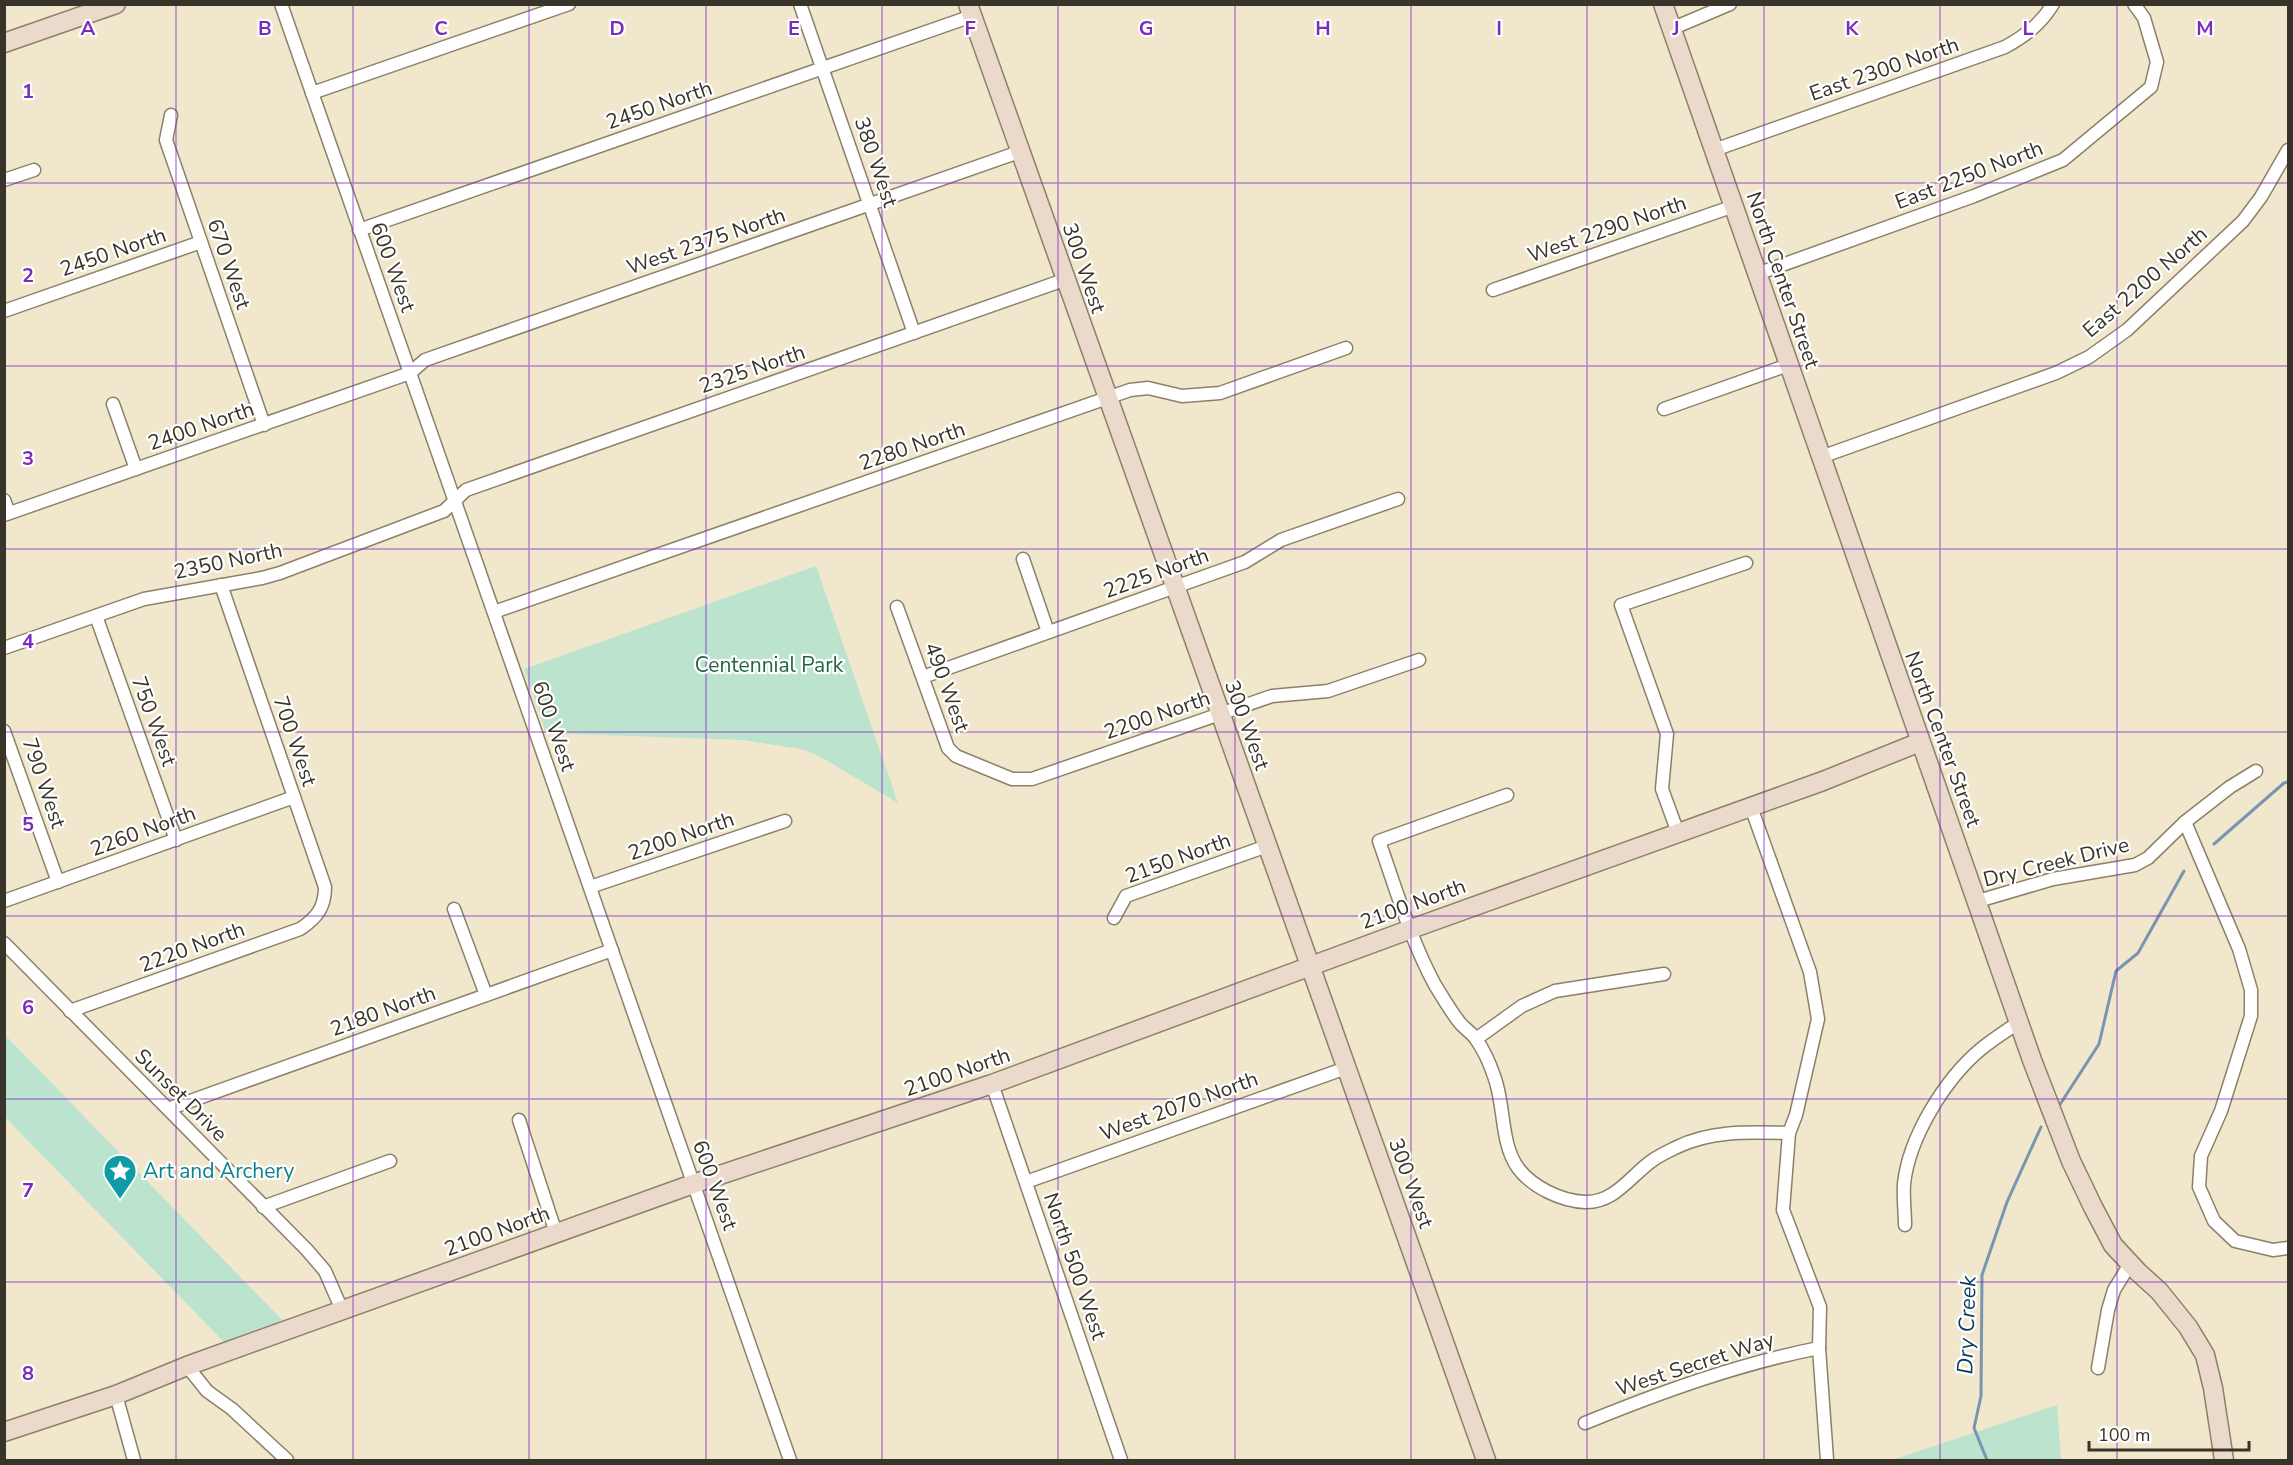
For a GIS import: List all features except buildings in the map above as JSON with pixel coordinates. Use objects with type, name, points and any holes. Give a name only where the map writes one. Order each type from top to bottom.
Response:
[{"type":"street","points":[[4,43],[116,4]]},
{"type":"street","name":"600 West","points":[[281,4],[693,1184],[725,1269],[790,1461]]},
{"type":"street","points":[[312,93],[569,4]]},
{"type":"street","name":"380 West","points":[[800,4],[914,333]]},
{"type":"street","name":"North Center Street","points":[[1663,4],[1920,742],[2059,1131],[2093,1208],[2113,1245],[2158,1291],[2188,1327],[2205,1355],[2213,1388],[2224,1461]]},
{"type":"street","points":[[1671,29],[1730,4]]},
{"type":"street","name":"East 2300 North","points":[[1714,150],[2005,47],[2027,34],[2039,23],[2052,4]]},
{"type":"street","name":"East 2250 North","points":[[1757,274],[1974,196],[2063,160],[2151,87],[2157,62],[2144,18],[2134,4]]},
{"type":"street","name":"2450 North","points":[[359,230],[823,68],[970,10]]},
{"type":"street","name":"300 West","points":[[970,10],[1105,398],[1486,1461]]},
{"type":"street","name":"670 West","points":[[171,115],[166,140],[264,424]]},
{"type":"street","name":"East 2200 North","points":[[1821,457],[2056,373],[2089,357],[2127,330],[2243,221],[2261,197],[2289,150]]},
{"type":"street","name":"West 2375 North","points":[[410,373],[425,360],[1019,152]]},
{"type":"street","points":[[4,180],[34,170]]},
{"type":"street","name":"West 2290 North","points":[[1493,290],[1734,206]]},
{"type":"street","name":"2450 North","points":[[4,311],[201,242]]},
{"type":"street","name":"2325 North","points":[[455,500],[466,490],[1064,280]]},
{"type":"street","name":"2280 North","points":[[494,612],[1130,390],[1148,388],[1182,396],[1220,393],[1346,348]]},
{"type":"street","points":[[1664,409],[1788,365]]},
{"type":"street","name":"2400 North","points":[[7,514],[410,373]]},
{"type":"street","points":[[113,404],[135,469]]},
{"type":"street","name":"2225 North","points":[[923,677],[1245,562],[1281,540],[1398,499]]},
{"type":"street","points":[[4,500],[7,514]]},
{"type":"street","name":"2350 North","points":[[4,648],[159,595],[280,573],[444,511],[455,500]]},
{"type":"street","points":[[1023,559],[1048,632]]},
{"type":"street","points":[[1678,833],[1662,789],[1667,734],[1621,605],[1746,563]]},
{"type":"street","name":"700 West","points":[[221,585],[325,887],[325,900],[321,911]]},
{"type":"street","name":"490 West","points":[[897,607],[948,747],[957,756],[1012,779]]},
{"type":"street","name":"750 West","points":[[96,616],[176,840]]},
{"type":"street","name":"2200 North","points":[[1012,779],[1032,779],[1272,696],[1328,691],[1419,660]]},
{"type":"street","name":"790 West","points":[[4,731],[58,882]]},
{"type":"street","name":"2100 North","points":[[4,1432],[117,1395],[187,1366],[693,1184],[992,1084],[1411,929],[1751,807],[1920,742]]},
{"type":"street","name":"Dry Creek Drive","points":[[1978,901],[2053,879],[2135,865],[2148,858],[2185,822],[2256,771]]},
{"type":"street","points":[[1507,795],[1379,841],[1411,929],[1435,984],[1461,1024],[1476,1039],[1494,1076],[1504,1115],[1508,1147],[1518,1168],[1536,1186],[1550,1193],[1585,1202],[1607,1198],[1624,1187],[1652,1161],[1678,1146],[1707,1137],[1738,1132],[1789,1133]]},
{"type":"street","name":"2260 North","points":[[4,901],[294,797]]},
{"type":"street","points":[[1751,807],[1810,972],[1818,1019],[1797,1115],[1789,1133],[1783,1210],[1820,1306],[1819,1347],[1827,1461]]},
{"type":"street","name":"2200 North","points":[[590,887],[785,821]]},
{"type":"street","points":[[2185,822],[2239,949],[2251,990],[2251,1016],[2221,1111],[2201,1156],[2199,1187],[2214,1221],[2235,1241],[2273,1250],[2289,1248]]},
{"type":"street","name":"2150 North","points":[[1114,918],[1126,896],[1267,846]]},
{"type":"street","points":[[454,909],[486,995]]},
{"type":"street","name":"2220 North","points":[[70,1011],[300,929],[312,922],[321,911]]},
{"type":"street","name":"Sunset Drive","points":[[4,943],[307,1250],[325,1271],[342,1310]]},
{"type":"street","name":"2180 North","points":[[168,1109],[612,950]]},
{"type":"street","points":[[1476,1039],[1522,1006],[1555,991],[1664,975]]},
{"type":"street","points":[[1905,1226],[1904,1183],[1917,1136],[1955,1074],[1981,1049],[2019,1022]]},
{"type":"street","name":"West 2070 North","points":[[1026,1182],[1346,1068]]},
{"type":"street","name":"North 500 West","points":[[992,1084],[1121,1461]]},
{"type":"street","points":[[519,1120],[556,1233]]},
{"type":"street","points":[[263,1207],[390,1161]]},
{"type":"street","points":[[2098,1368],[2108,1310],[2114,1290],[2130,1264]]},
{"type":"street","name":"West Secret Way","points":[[1585,1423],[1690,1383],[1776,1356],[1819,1347]]},
{"type":"street","points":[[187,1366],[207,1391],[232,1409],[287,1461]]},
{"type":"street","points":[[117,1395],[134,1461]]},
{"type":"green space","name":"Centennial Park","points":[[816,566],[898,803],[819,756],[801,749],[743,740],[546,733],[524,669]]},
{"type":"green space","points":[[4,1034],[286,1324],[226,1344],[5,1117]]},
{"type":"green space","points":[[2057,1405],[2061,1460],[1895,1459]]},
{"type":"waterway","name":"Dry Creek","points":[[2214,844],[2284,783],[2288,782]]},
{"type":"waterway","name":"Dry Creek","points":[[2059,1106],[2099,1044],[2116,971],[2138,953],[2184,871]]},
{"type":"waterway","name":"Dry Creek","points":[[1987,1460],[1974,1428],[1981,1396],[1982,1275],[2007,1202],[2041,1127]]},
{"type":"place","name":"Art and Archery","points":[[120,1200]]}]
